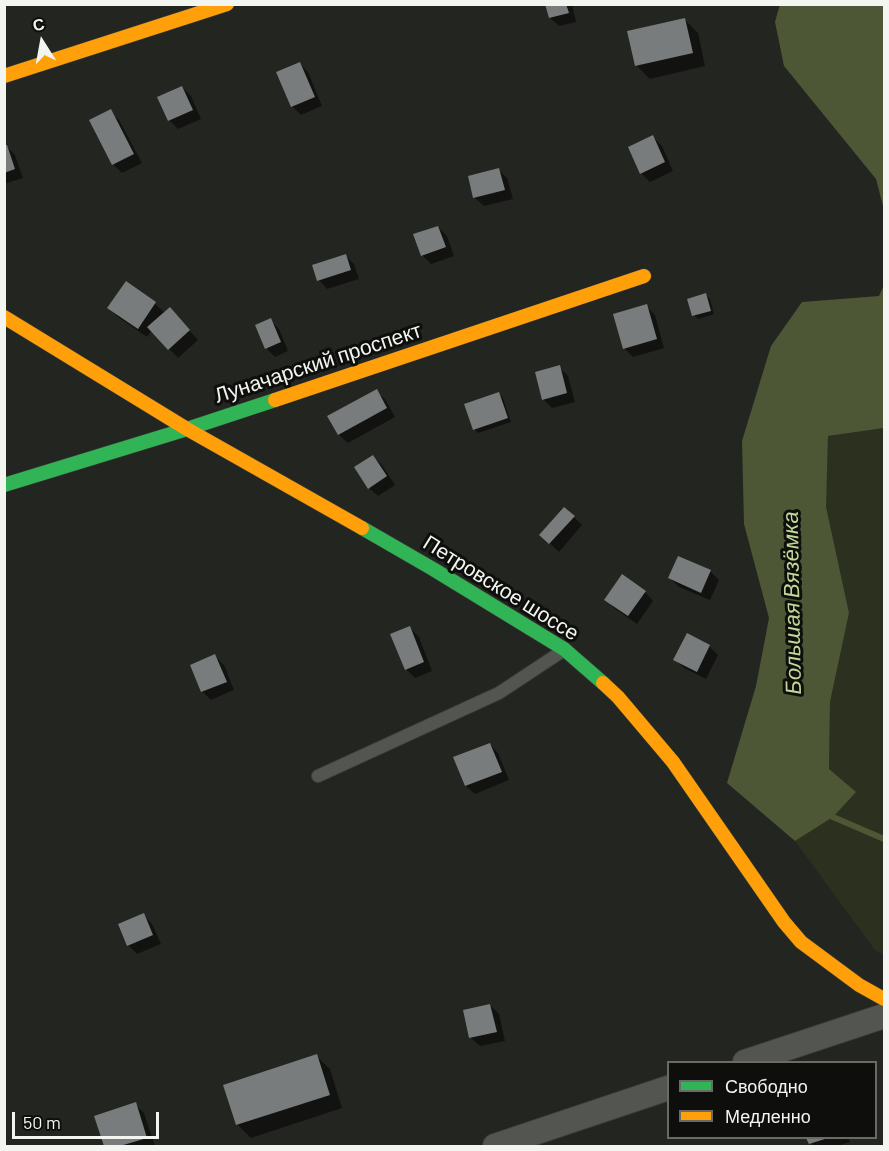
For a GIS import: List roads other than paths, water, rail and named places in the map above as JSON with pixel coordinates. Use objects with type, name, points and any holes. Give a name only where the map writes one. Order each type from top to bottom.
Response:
[{"type":"street","points":[[4,76],[227,4]]},
{"type":"street","name":"Луначарский проспект","points":[[4,485],[188,429],[644,276]]},
{"type":"street","name":"Петровское шоссе","points":[[4,316],[188,429],[433,569],[564,649],[618,697],[674,762],[784,922],[801,942],[858,985],[885,999]]},
{"type":"street","points":[[749,1061],[885,1016]]},
{"type":"street","points":[[495,1146],[667,1089]]},
{"type":"lane","points":[[318,776],[498,693],[564,649]]},
{"type":"water","points":[[780,4],[884,5],[884,210],[876,179],[784,66],[775,22]]},
{"type":"water","points":[[884,285],[884,428],[828,436],[826,507],[849,613],[830,702],[829,769],[856,792],[833,817],[795,841],[727,783],[756,686],[769,618],[744,524],[742,441],[771,346],[802,302],[879,296]]},
{"type":"waterway","name":"Большая Вязёмка","points":[[833,817],[884,839]]}]
